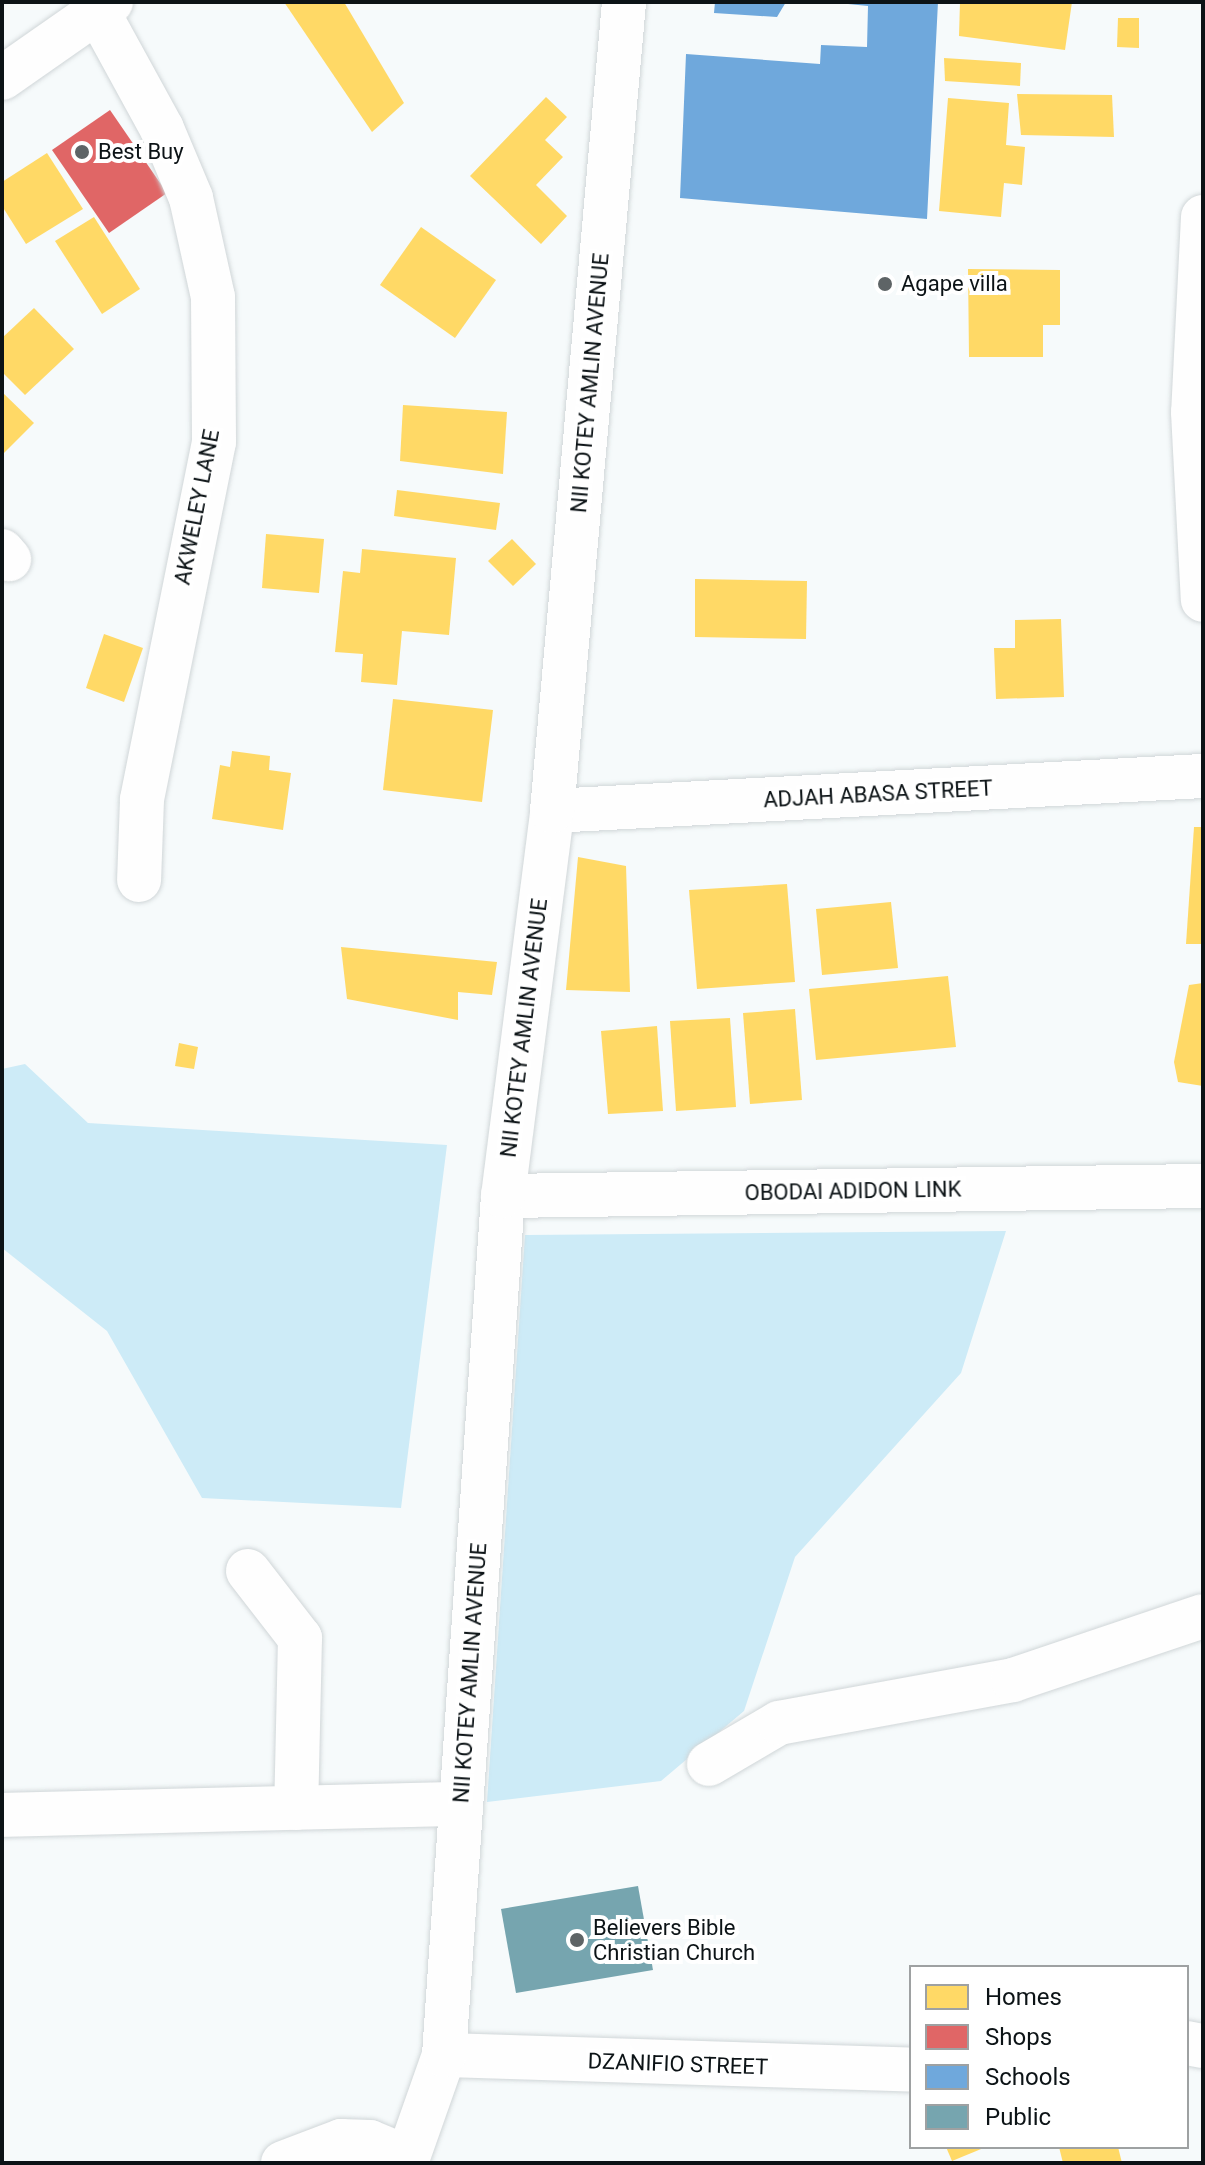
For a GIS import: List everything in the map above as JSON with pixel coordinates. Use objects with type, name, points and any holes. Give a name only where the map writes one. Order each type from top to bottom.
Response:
[{"type":"street","name":"NII KOTEY AMLIN AVENUE","points":[[407,2161],[444,2055],[503,1196],[552,811],[624,2]]},
{"type":"street","points":[[2,78],[104,7]]},
{"type":"street","name":"AKWELEY LANE","points":[[104,7],[191,198],[213,297],[214,442],[142,800],[139,880]]},
{"type":"street","points":[[1203,217],[1199,349],[1193,412],[1203,600]]},
{"type":"street","name":"ADJAH ABASA STREET","points":[[552,811],[1203,776]]},
{"type":"street","name":"OBODAI ADIDON LINK","points":[[503,1196],[1203,1186]]},
{"type":"street","points":[[248,1571],[300,1638],[296,1808]]},
{"type":"street","points":[[709,1764],[779,1723],[1013,1680],[1203,1616]]},
{"type":"street","points":[[2,1815],[461,1804]]},
{"type":"street","name":"DZANIFIO STREET","points":[[444,2055],[909,2070]]},
{"type":"street","points":[[283,2163],[341,2141],[370,2142],[407,2161]]},
{"type":"shaded area","points":[[25,1064],[88,1123],[447,1145],[401,1508],[202,1498],[107,1331],[2,1248],[2,1069]]},
{"type":"shaded area","points":[[1006,1231],[961,1373],[795,1557],[744,1711],[661,1781],[487,1802],[525,1235]]},
{"type":"building: Homes","points":[[284,2],[344,2],[404,103],[372,132]]},
{"type":"building: Homes","points":[[960,2],[1072,2],[1065,50],[959,36]]},
{"type":"building: Homes","points":[[1118,18],[1139,18],[1139,48],[1117,47]]},
{"type":"building: Homes","points":[[944,58],[1021,63],[1020,86],[945,81]]},
{"type":"building: Homes","points":[[1017,94],[1112,95],[1114,137],[1021,135]]},
{"type":"building: Homes","points":[[546,97],[567,117],[545,140],[563,157],[536,185],[567,216],[541,244],[470,176]]},
{"type":"building: Homes","points":[[948,98],[1009,103],[1006,145],[1025,147],[1022,185],[1004,183],[1001,217],[939,211]]},
{"type":"building: Homes","points":[[47,153],[83,209],[26,244],[2,206],[2,182]]},
{"type":"building: Homes","points":[[94,217],[140,289],[102,314],[55,241]]},
{"type":"building: Homes","points":[[421,227],[496,280],[455,338],[380,285]]},
{"type":"building: Homes","points":[[968,269],[1060,270],[1060,325],[1043,325],[1043,357],[969,357]]},
{"type":"building: Homes","points":[[34,308],[74,349],[25,395],[2,372],[2,338]]},
{"type":"building: Homes","points":[[2,392],[34,423],[2,455]]},
{"type":"building: Homes","points":[[403,405],[507,412],[503,474],[400,461]]},
{"type":"building: Homes","points":[[397,490],[500,503],[496,530],[394,516]]},
{"type":"building: Homes","points":[[266,534],[324,539],[319,593],[262,588]]},
{"type":"building: Homes","points":[[512,539],[536,564],[513,586],[488,561]]},
{"type":"building: Homes","points":[[362,549],[456,558],[449,635],[402,631],[397,685],[361,682],[363,654],[335,652],[343,571],[360,573]]},
{"type":"building: Homes","points":[[695,579],[807,581],[806,639],[695,637]]},
{"type":"building: Homes","points":[[1061,619],[1064,697],[996,699],[994,648],[1015,648],[1015,620]]},
{"type":"building: Homes","points":[[104,634],[143,648],[124,702],[86,688]]},
{"type":"building: Homes","points":[[393,699],[493,710],[482,802],[383,790]]},
{"type":"building: Homes","points":[[232,751],[270,756],[269,770],[291,773],[283,830],[212,819],[220,765],[230,767]]},
{"type":"building: Homes","points":[[1194,827],[1203,827],[1203,944],[1186,944]]},
{"type":"building: Homes","points":[[578,857],[626,866],[630,992],[566,990]]},
{"type":"building: Homes","points":[[787,884],[795,982],[697,989],[689,890]]},
{"type":"building: Homes","points":[[891,902],[898,968],[822,975],[816,909]]},
{"type":"building: Homes","points":[[341,947],[497,962],[492,995],[458,992],[458,1020],[347,999]]},
{"type":"building: Homes","points":[[948,976],[956,1047],[816,1060],[809,989]]},
{"type":"building: Homes","points":[[1203,983],[1203,1086],[1178,1082],[1174,1062],[1189,985]]},
{"type":"building: Homes","points":[[795,1009],[802,1100],[750,1104],[743,1013]]},
{"type":"building: Homes","points":[[730,1018],[736,1107],[676,1111],[670,1021]]},
{"type":"building: Homes","points":[[657,1026],[663,1111],[608,1114],[601,1031]]},
{"type":"building: Homes","points":[[179,1043],[198,1047],[194,1069],[175,1066]]},
{"type":"building: Homes","points":[[947,2149],[981,2149],[952,2161]]},
{"type":"building: Homes","points":[[1060,2149],[1118,2149],[1122,2163],[1063,2163]]},
{"type":"building: Shops","points":[[110,110],[167,193],[109,233],[52,150]]},
{"type":"building: Schools","points":[[715,2],[786,2],[777,17],[714,13]]},
{"type":"building: Schools","points":[[828,2],[938,2],[927,219],[680,198],[686,54],[820,64],[821,45],[867,47],[868,6]]},
{"type":"building: Public","name":"Believers Bible Christian Church","points":[[638,1886],[653,1970],[516,1993],[501,1909]]},
{"type":"place","name":"Best Buy","points":[[82,152]]},
{"type":"place","name":"Agape villa","points":[[885,284]]},
{"type":"place","name":"Believers Bible Christian Church","points":[[577,1940]]}]
